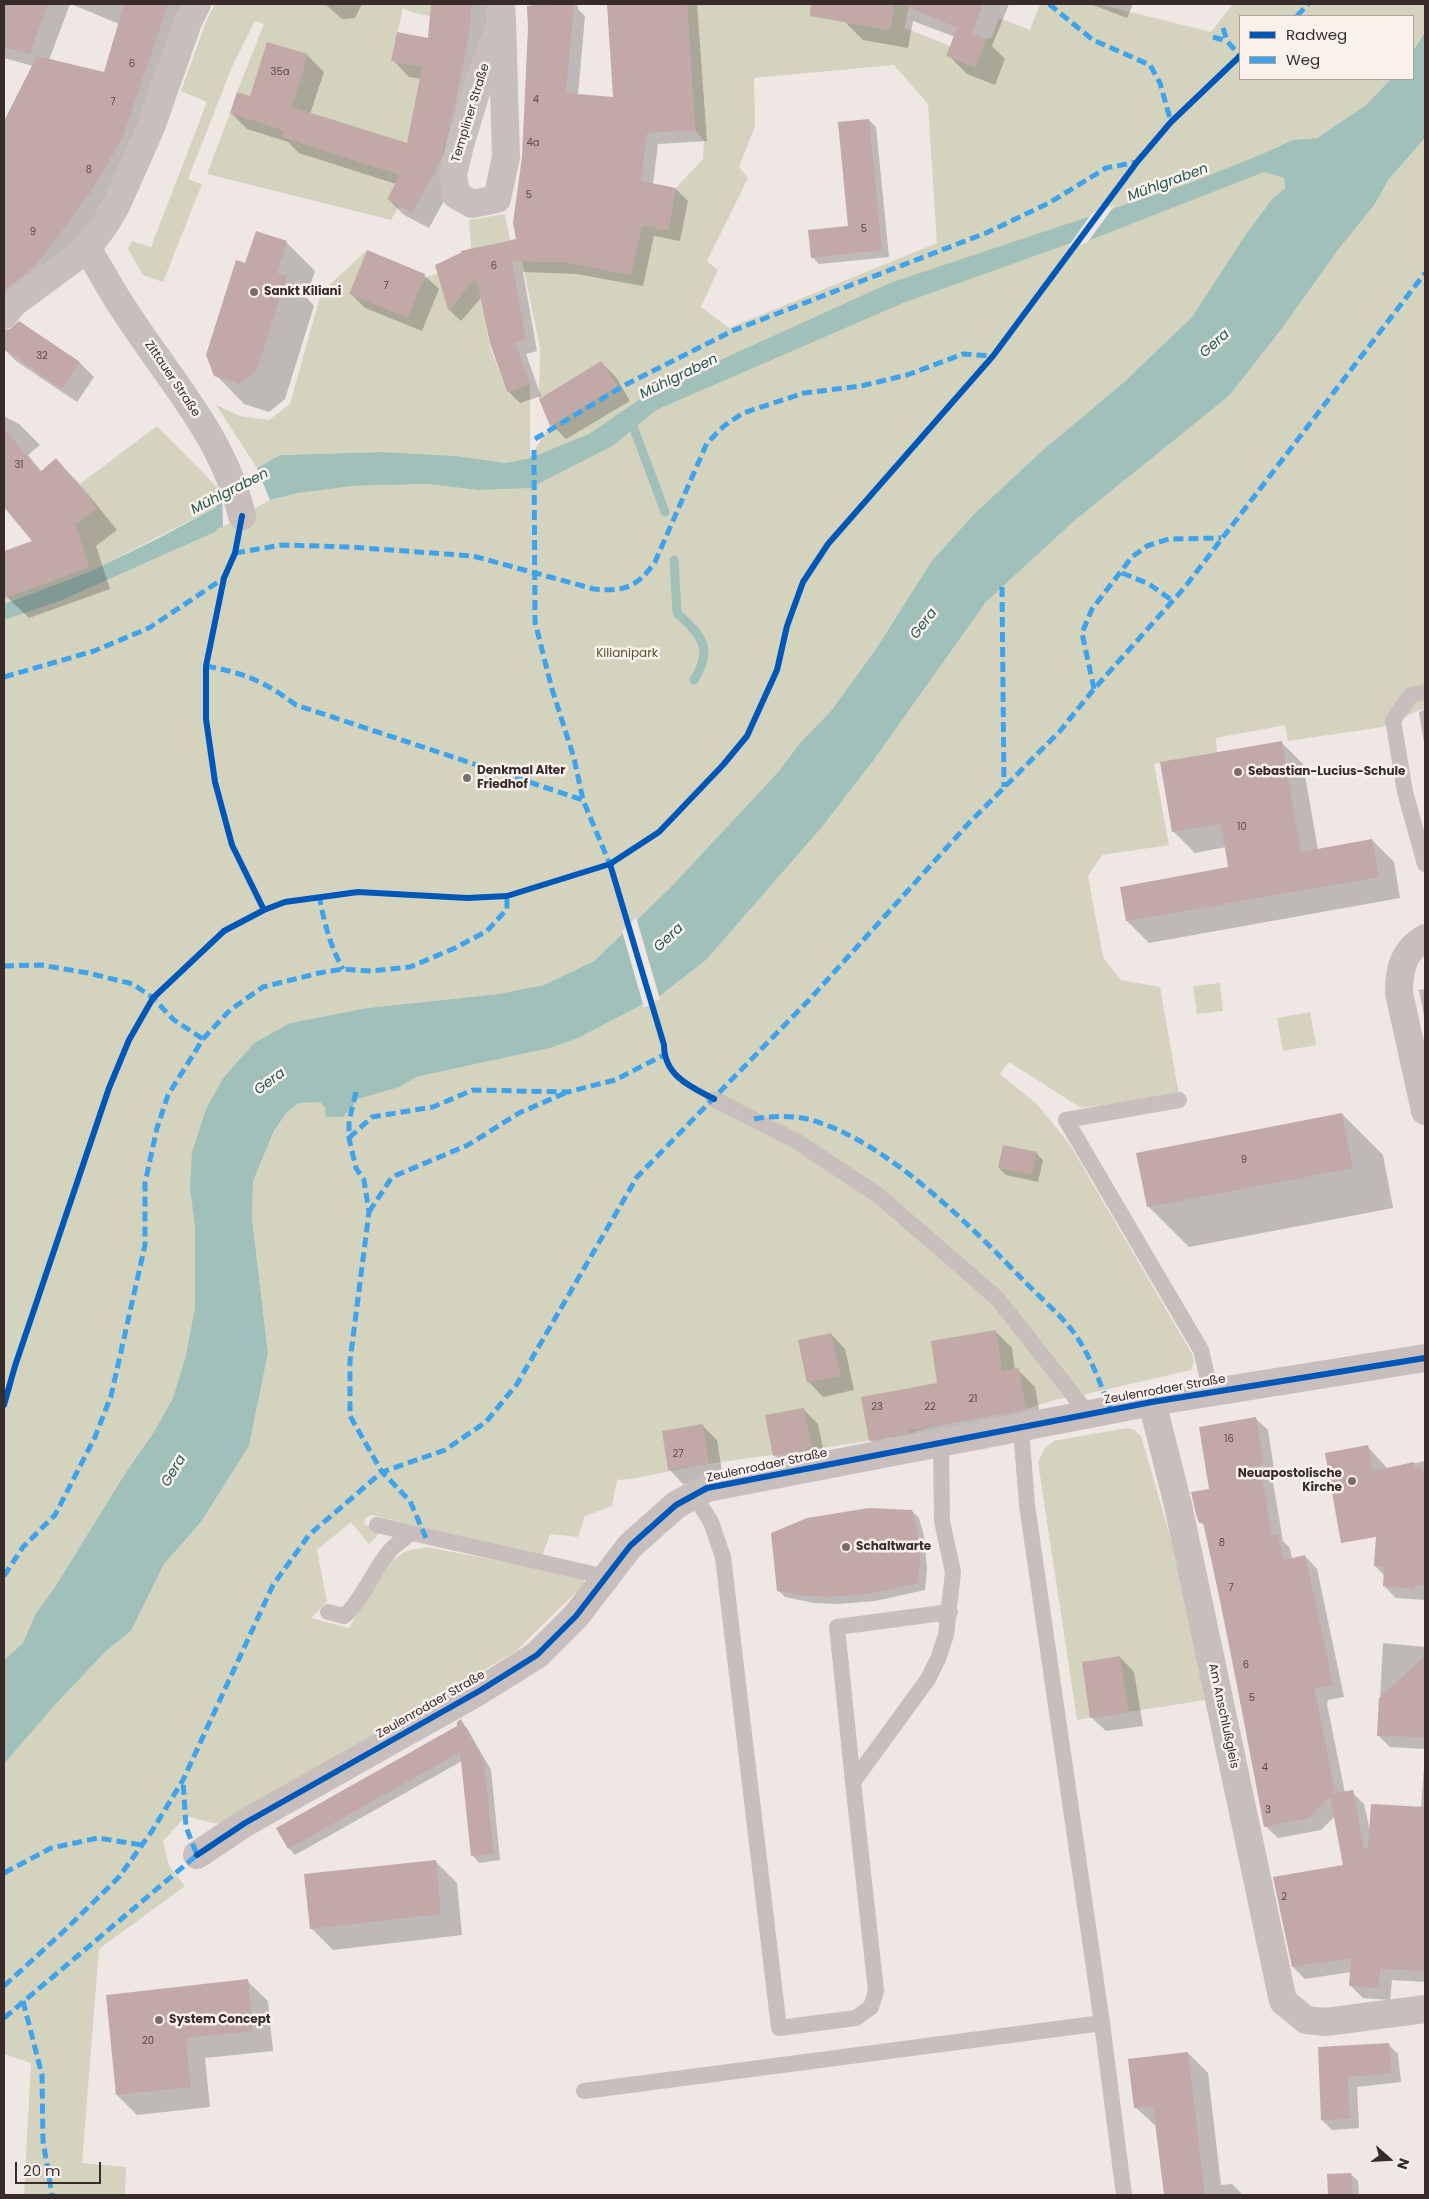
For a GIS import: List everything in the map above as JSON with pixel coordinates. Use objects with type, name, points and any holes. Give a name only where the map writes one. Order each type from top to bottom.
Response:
[{"type":"street","points":[[4,315],[14,303],[87,249],[116,206],[139,155],[188,22],[197,4]]},
{"type":"street","name":"Templiner Straße","points":[[502,12],[506,157],[497,199],[472,204],[456,195],[452,175],[502,12]]},
{"type":"street","name":"Zittauer Straße","points":[[87,249],[124,310],[217,446],[232,480],[242,516]]},
{"type":"street","points":[[1425,938],[1417,942],[1404,957],[1399,974],[1399,993],[1425,1111]]},
{"type":"street","name":"Zeulenrodaer Straße","points":[[197,1855],[245,1823],[481,1690],[536,1655],[576,1616],[630,1546],[676,1505],[707,1488],[778,1473],[1021,1429],[1152,1402],[1425,1358]]},
{"type":"street","name":"Am Anschlußgleis","points":[[1152,1402],[1178,1505],[1283,2001],[1306,2020],[1326,2022],[1425,2009]]},
{"type":"lane","points":[[1425,692],[1411,695],[1393,720],[1405,792],[1425,864]]},
{"type":"lane","points":[[714,1099],[796,1140],[878,1195],[997,1298],[1089,1415]]},
{"type":"lane","points":[[1179,1100],[1066,1120],[1201,1350],[1211,1393]]},
{"type":"lane","points":[[1021,1429],[1027,1505],[1102,2023],[1124,2195]]},
{"type":"lane","points":[[853,1782],[928,1679],[938,1659],[946,1635],[953,1572],[942,1521],[942,1444]]},
{"type":"lane","points":[[694,1495],[711,1522],[723,1557],[779,2028],[856,2018],[871,2007],[876,1991],[837,1627],[950,1612]]},
{"type":"lane","points":[[377,1525],[409,1534],[606,1578]]},
{"type":"lane","points":[[328,1612],[344,1616],[353,1610],[360,1594],[389,1552],[409,1534]]},
{"type":"lane","points":[[584,2091],[1102,2023]]},
{"type":"green space","points":[[215,4],[431,4],[430,16],[414,13],[403,8],[391,61],[422,67],[413,114],[451,122],[444,154],[415,147],[387,199],[399,206],[391,220],[207,174],[230,113],[251,120],[258,99],[237,92],[264,24],[255,21],[232,67],[188,179],[202,184],[163,282],[143,275],[128,249],[132,241],[151,247],[207,102],[181,91],[207,19]]},
{"type":"green space","name":"Kilianipark","points":[[687,4],[846,4],[843,22],[890,30],[894,4],[909,4],[905,28],[950,46],[947,56],[975,67],[986,39],[992,37],[999,18],[1030,30],[1040,4],[1099,4],[1211,32],[1233,4],[1425,4],[1425,32],[1414,49],[1414,15],[1239,15],[1239,80],[1390,80],[1366,105],[1317,138],[1293,140],[1284,178],[1285,188],[1272,199],[1244,237],[1192,317],[1124,382],[1043,450],[974,514],[931,562],[876,649],[831,711],[800,743],[779,771],[670,888],[594,961],[544,985],[498,994],[367,1008],[290,1023],[254,1043],[223,1078],[206,1109],[190,1188],[195,1228],[195,1307],[186,1355],[173,1398],[154,1432],[126,1472],[55,1587],[36,1613],[23,1643],[4,1660],[4,620],[60,601],[215,532],[218,528],[270,500],[298,493],[354,486],[426,484],[478,490],[529,458],[506,463],[457,456],[382,452],[280,455],[257,468],[216,405],[240,416],[269,420],[290,404],[321,293],[367,250],[349,294],[407,317],[424,278],[438,273],[449,310],[461,296],[449,258],[471,248],[469,220],[505,214],[510,240],[471,249],[490,347],[507,392],[530,384],[530,457],[550,426],[616,387],[601,361],[539,399],[540,348],[522,261],[565,262],[631,275],[642,225],[668,230],[676,188],[703,159],[704,141],[695,130]],"holes":[[[894,65],[928,104],[937,243],[729,328],[701,307],[718,270],[707,261],[748,178],[739,167],[755,126],[754,78]]]},
{"type":"green space","points":[[1425,138],[1425,709],[1383,727],[1288,741],[1285,725],[1216,738],[1217,752],[1154,764],[1169,845],[1102,855],[1088,876],[1103,957],[1121,980],[1160,987],[1179,1095],[1081,1108],[1009,1062],[1000,1074],[1037,1104],[1070,1145],[1192,1354],[1194,1362],[1191,1370],[1058,1399],[1026,1409],[937,1425],[909,1434],[617,1480],[612,1506],[585,1516],[578,1537],[550,1534],[542,1556],[372,1515],[366,1517],[364,1524],[380,1532],[369,1544],[351,1522],[317,1550],[327,1601],[311,1618],[349,1628],[374,1585],[390,1564],[407,1551],[426,1547],[583,1577],[585,1588],[575,1593],[516,1651],[326,1763],[232,1825],[213,1823],[186,1816],[163,1841],[169,1866],[185,1886],[99,1949],[82,2163],[126,2167],[125,2195],[24,2195],[31,2063],[4,2054],[4,1764],[54,1706],[105,1652],[131,1631],[164,1564],[201,1522],[249,1446],[268,1353],[252,1218],[253,1181],[274,1131],[287,1112],[299,1103],[311,1102],[314,1092],[426,1075],[550,1048],[578,1038],[661,995],[706,960],[822,827],[873,761],[986,602],[1074,521],[1229,396],[1280,331],[1338,250],[1375,204],[1389,179]]},
{"type":"green space","points":[[157,426],[218,488],[223,499],[213,509],[91,571],[4,604],[4,598],[89,567],[75,524],[96,508],[80,484]]},
{"type":"green space","points":[[1220,983],[1223,1011],[1197,1014],[1193,986]]},
{"type":"green space","points":[[1310,1012],[1316,1045],[1283,1051],[1277,1018]]},
{"type":"green space","points":[[1126,1428],[1135,1430],[1141,1436],[1198,1633],[1212,1699],[1077,1720],[1038,1462],[1045,1448],[1054,1441]]},
{"type":"water","name":"Gera","points":[[1425,32],[1425,138],[1389,179],[1375,204],[1338,250],[1280,331],[1229,396],[1074,521],[986,602],[873,761],[822,827],[706,960],[661,995],[578,1038],[550,1048],[416,1077],[399,1087],[358,1099],[343,1117],[326,1117],[325,1107],[320,1102],[299,1103],[287,1112],[274,1131],[253,1181],[252,1218],[268,1353],[249,1446],[201,1522],[164,1564],[131,1631],[105,1652],[54,1706],[4,1764],[4,1660],[23,1643],[36,1613],[55,1587],[126,1472],[154,1432],[173,1398],[186,1355],[195,1307],[195,1228],[190,1188],[192,1153],[206,1109],[223,1078],[254,1043],[290,1023],[367,1008],[498,994],[544,985],[594,961],[670,888],[779,771],[800,743],[831,711],[876,649],[931,562],[974,514],[1043,450],[1124,382],[1192,317],[1244,237],[1272,199],[1285,188],[1284,178],[1264,172],[1090,240],[1068,244],[903,303],[656,410],[614,445],[530,488],[478,490],[426,484],[354,486],[298,493],[270,500],[218,528],[215,532],[60,601],[4,620],[4,604],[91,571],[213,509],[257,468],[280,455],[382,452],[457,456],[506,463],[530,458],[589,434],[652,391],[890,283],[1190,183],[1293,140],[1317,138],[1366,105],[1390,80],[1414,80],[1414,49]]},
{"type":"pier","points":[[1115,205],[1087,243],[1068,247],[1092,213]]},
{"type":"pier","points":[[256,466],[270,500],[223,527],[222,496]]},
{"type":"pier","points":[[636,917],[660,999],[644,1008],[622,931]]},
{"type":"building","points":[[4,4],[48,4],[30,54],[4,47]]},
{"type":"building","points":[[124,4],[168,4],[123,137],[89,195],[36,265],[4,291],[4,121],[37,56],[104,72]]},
{"type":"building","points":[[431,4],[472,4],[468,41],[453,114],[440,162],[412,213],[387,199],[400,175],[282,137],[284,131],[230,113],[237,92],[250,96],[267,42],[308,54],[292,107],[407,143],[422,67],[391,61],[397,32],[428,38]]},
{"type":"building","points":[[574,4],[566,93],[613,97],[607,4],[687,4],[695,130],[647,133],[641,181],[676,188],[668,230],[642,225],[631,275],[564,262],[512,261],[526,339],[515,342],[530,384],[507,392],[490,343],[476,278],[448,310],[435,265],[461,253],[461,251],[516,239],[513,223],[522,157],[528,28],[527,6]]},
{"type":"building","points":[[811,4],[894,4],[890,30],[810,16]]},
{"type":"building","points":[[901,4],[983,4],[972,33],[986,39],[976,67],[946,56],[957,28],[960,29]]},
{"type":"building","points":[[869,119],[882,250],[811,258],[808,230],[848,226],[838,122]]},
{"type":"building","name":"Sankt Kiliani","points":[[256,231],[287,241],[277,273],[287,276],[257,370],[240,384],[214,376],[206,355],[236,260],[245,263]]},
{"type":"building","points":[[367,250],[425,274],[408,318],[349,294]]},
{"type":"building","points":[[19,321],[80,362],[62,389],[4,349],[4,330],[10,329]]},
{"type":"building","points":[[601,361],[617,386],[550,426],[539,399]]},
{"type":"building","points":[[4,428],[40,472],[56,458],[97,508],[75,524],[89,567],[4,598],[4,551],[32,541],[4,507]]},
{"type":"building","points":[[1282,741],[1301,852],[1372,839],[1379,877],[1126,921],[1120,887],[1228,867],[1221,823],[1172,832],[1160,762]]},
{"type":"building","points":[[1342,1113],[1353,1168],[1147,1207],[1136,1153]]},
{"type":"building","points":[[1003,1145],[1037,1152],[1031,1175],[998,1168]]},
{"type":"building","points":[[996,1330],[1002,1371],[1019,1368],[1026,1409],[908,1431],[909,1433],[869,1441],[861,1397],[937,1383],[931,1341]]},
{"type":"building","points":[[831,1333],[841,1376],[807,1383],[798,1340]]},
{"type":"building","points":[[804,1408],[812,1448],[773,1456],[765,1415]]},
{"type":"building","points":[[1256,1417],[1264,1464],[1260,1464],[1272,1535],[1278,1534],[1284,1560],[1305,1555],[1325,1645],[1332,1685],[1316,1688],[1315,1691],[1335,1790],[1331,1794],[1353,1790],[1364,1848],[1368,1848],[1371,1804],[1425,1807],[1425,1971],[1380,1969],[1379,1988],[1349,1986],[1351,1958],[1292,1967],[1273,1877],[1343,1865],[1330,1796],[1309,1818],[1264,1827],[1227,1632],[1203,1522],[1199,1523],[1191,1492],[1209,1489],[1199,1427]]},
{"type":"building","points":[[703,1424],[709,1464],[668,1470],[662,1431]]},
{"type":"building","points":[[1368,1445],[1373,1471],[1414,1462],[1415,1469],[1422,1468],[1425,1479],[1425,1586],[1415,1585],[1415,1589],[1383,1586],[1384,1567],[1374,1566],[1376,1537],[1341,1543],[1325,1453]]},
{"type":"building","name":"Schaltwarte","points":[[869,1508],[912,1510],[917,1528],[920,1562],[918,1583],[868,1594],[831,1597],[806,1596],[777,1591],[771,1533],[807,1518]]},
{"type":"building","points":[[1120,1656],[1129,1712],[1090,1718],[1082,1662]]},
{"type":"building","points":[[1425,1656],[1425,1737],[1377,1736],[1379,1698]]},
{"type":"building","points":[[461,1719],[484,1762],[494,1854],[471,1856],[460,1752],[288,1849],[276,1828],[457,1726],[457,1722]]},
{"type":"building","points":[[436,1860],[441,1914],[310,1929],[304,1874]]},
{"type":"building","points":[[248,1979],[253,2031],[186,2038],[191,2087],[116,2095],[106,1995]]},
{"type":"building","points":[[1389,2043],[1392,2073],[1348,2077],[1350,2119],[1321,2120],[1318,2047]]},
{"type":"building","points":[[1188,2052],[1205,2195],[1164,2195],[1153,2106],[1134,2108],[1128,2059]]},
{"type":"building","points":[[1351,2173],[1353,2195],[1328,2195],[1327,2174]]},
{"type":"waterway","points":[[630,418],[665,512]]},
{"type":"waterway","points":[[674,560],[677,613],[699,636],[704,651],[700,669],[694,680]]},
{"type":"marked path","points":[[1049,4],[1093,40],[1150,65],[1160,83],[1171,122]]},
{"type":"marked path","points":[[1298,15],[1308,4]]},
{"type":"marked path","points":[[1223,28],[1227,41],[1239,55]]},
{"type":"marked path","points":[[1213,37],[1227,41]]},
{"type":"marked path","points":[[535,439],[625,385],[732,331],[986,233],[1049,203],[1106,168],[1137,162]]},
{"type":"marked path","points":[[4,1986],[119,1877],[152,1831],[183,1780],[273,1585],[309,1535],[382,1472],[445,1450],[486,1422],[517,1384],[637,1177],[809,1000],[969,823],[1060,731],[1094,689],[1185,587],[1425,273]]},
{"type":"marked path","points":[[235,553],[282,545],[350,547],[473,556],[594,589],[614,590],[622,588],[636,582],[655,562],[707,443],[724,426],[743,413],[804,393],[861,386],[907,375],[963,354],[993,356]]},
{"type":"marked path","points":[[534,450],[535,622],[552,689],[574,758],[583,800],[611,867]]},
{"type":"marked path","points":[[1094,689],[1082,633],[1092,609],[1132,557],[1147,546],[1169,539],[1221,538]]},
{"type":"marked path","points":[[1122,573],[1149,584],[1173,601]]},
{"type":"marked path","points":[[4,677],[94,651],[149,628],[224,578]]},
{"type":"marked path","points":[[1002,587],[1004,787]]},
{"type":"marked path","points":[[206,666],[253,679],[296,705],[583,800]]},
{"type":"marked path","points":[[319,895],[328,934],[334,952],[343,969]]},
{"type":"marked path","points":[[4,1576],[23,1547],[55,1515],[95,1437],[111,1396],[145,1245],[145,1183],[157,1128],[168,1095],[203,1039],[230,1010],[263,987],[343,969],[371,971],[410,967],[455,948],[487,931],[507,909],[507,896]]},
{"type":"marked path","points":[[4,966],[41,965],[88,973],[133,984],[153,998],[174,1020],[203,1039]]},
{"type":"marked path","points":[[349,1138],[372,1117],[433,1107],[473,1090],[568,1092],[615,1080],[664,1055]]},
{"type":"marked path","points":[[356,1092],[349,1121],[349,1138],[356,1168],[364,1180],[369,1212],[350,1361],[350,1416],[382,1472],[410,1501],[426,1538]]},
{"type":"marked path","points":[[369,1212],[392,1177],[468,1145],[519,1113],[565,1093]]},
{"type":"marked path","points":[[754,1119],[797,1117],[840,1131],[869,1146],[927,1188],[980,1237],[1071,1329],[1089,1358],[1111,1411]]},
{"type":"marked path","points":[[4,2018],[197,1855],[186,1827],[183,1780]]},
{"type":"marked path","points":[[4,1873],[51,1848],[98,1838],[142,1845]]},
{"type":"marked path","points":[[23,2001],[42,2075],[43,2141],[52,2195]]},
{"type":"cycle path","points":[[4,1405],[15,1366],[109,1088],[129,1040],[153,998],[224,931],[264,910],[285,902],[358,892],[467,898],[507,896],[610,864],[659,832],[723,765],[747,736],[777,670],[787,626],[803,582],[828,544],[993,356],[1137,162],[1171,122],[1239,57]]},
{"type":"cycle path","points":[[242,516],[235,553],[224,578],[206,666],[206,719],[215,782],[232,845],[264,910]]},
{"type":"cycle path","points":[[610,864],[664,1045],[665,1056],[674,1073],[680,1079],[714,1099]]},
{"type":"cycle path","points":[[197,1855],[245,1823],[481,1690],[537,1655],[576,1616],[630,1546],[676,1505],[707,1488],[1152,1402],[1425,1358]]},
{"type":"place","name":"Sankt Kiliani","points":[[254,292]]},
{"type":"place","name":"Sebastian-Lucius-Schule","points":[[1238,772]]},
{"type":"place","name":"Denkmal Alter Friedhof","points":[[467,778]]},
{"type":"place","name":"Neuapostolische Kirche","points":[[1352,1481]]},
{"type":"place","name":"Schaltwarte","points":[[846,1547]]},
{"type":"place","name":"System Concept","points":[[159,2020]]},
{"type":"water label","name":"Mühlgraben","points":[[1168,183]]},
{"type":"water label","name":"Mühlgraben","points":[[679,377]]},
{"type":"water label","name":"Mühlgraben","points":[[230,492]]}]
